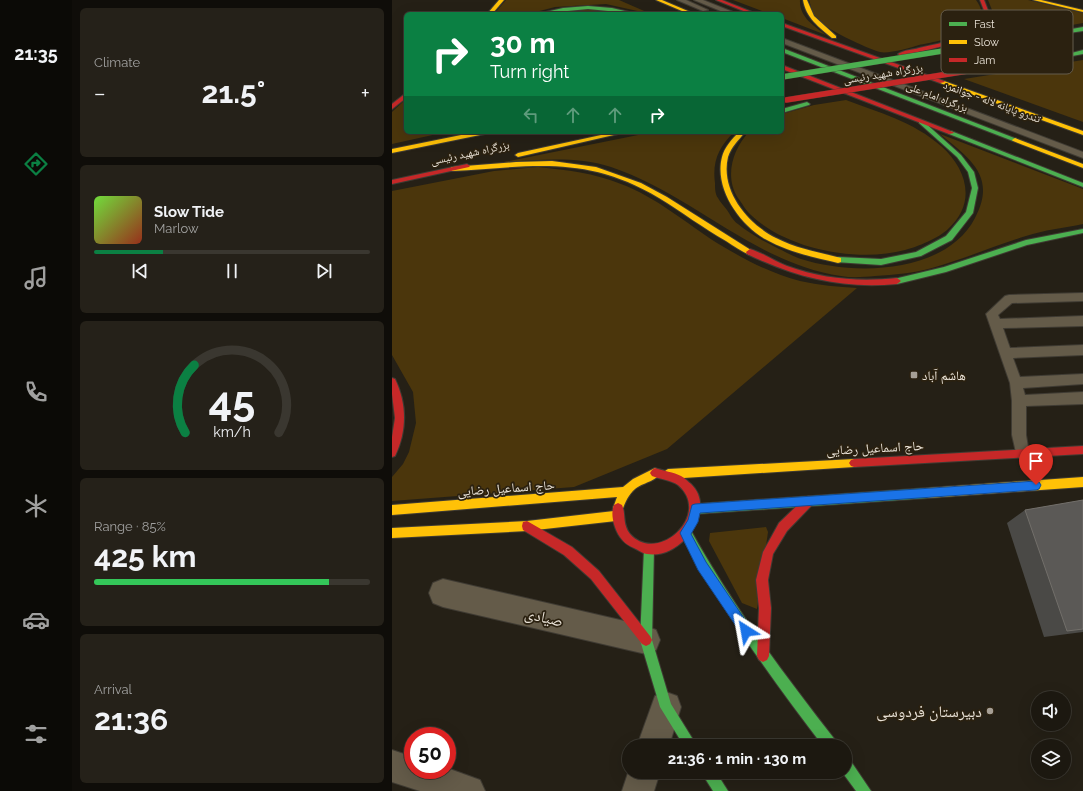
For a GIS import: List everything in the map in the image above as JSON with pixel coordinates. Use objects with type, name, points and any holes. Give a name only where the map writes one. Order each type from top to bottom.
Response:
[{"type":"main road","points":[[491,12],[502,0]]},
{"type":"main road","points":[[658,0],[688,12]]},
{"type":"main road","points":[[718,0],[750,12]]},
{"type":"main road","points":[[805,0],[805,7],[810,17],[851,49]]},
{"type":"main road","points":[[982,0],[987,10]]},
{"type":"main road","points":[[1035,0],[1083,11]]},
{"type":"main road","points":[[632,3],[644,8]]},
{"type":"main road","points":[[553,12],[587,7],[619,9],[629,12]]},
{"type":"main road","name":"بزرگراه امام علی","points":[[784,25],[1083,133]]},
{"type":"main road","name":"بزرگراه شهید رئیسی","points":[[1073,30],[1083,29]]},
{"type":"main road","points":[[890,59],[903,53],[941,44]]},
{"type":"main road","name":"بزرگراه امام علی","points":[[784,51],[1083,166]]},
{"type":"main road","name":"بزرگراه شهید رئیسی","points":[[784,77],[941,51]]},
{"type":"main road","name":"بزرگراه شهید رئیسی","points":[[1073,54],[1083,52]]},
{"type":"main road","points":[[784,68],[1083,185]]},
{"type":"main road","name":"بزرگراه شهید رئیسی","points":[[784,100],[952,74]]},
{"type":"main road","points":[[784,110],[856,90]]},
{"type":"main road","points":[[392,107],[404,96]]},
{"type":"main road","points":[[740,134],[724,155],[722,170],[728,196],[742,218],[753,228],[774,241],[794,250],[814,256],[862,262],[882,261],[917,254],[941,244],[953,235],[965,222],[972,207],[974,181],[968,168],[961,159],[921,122]]},
{"type":"main road","name":"بزرگراه شهید رئیسی","points":[[392,151],[475,134]]},
{"type":"main road","name":"بزرگراه شهید رئیسی","points":[[392,182],[615,134]]},
{"type":"main road","points":[[452,169],[534,163],[562,165],[603,171],[657,194],[725,238],[759,257],[795,272],[823,279],[856,283],[891,282],[933,275],[1035,240],[1083,231]]},
{"type":"main road","points":[[392,383],[401,403],[402,413],[398,437],[392,452]]},
{"type":"main road","name":"حاج اسماعیل رضایی","points":[[668,474],[1083,450]]},
{"type":"main road","points":[[655,473],[668,474],[679,478],[688,486],[694,497],[695,509],[693,522],[686,533],[675,542],[662,548],[649,549],[636,546],[626,538],[619,528],[616,516],[618,504],[623,492],[632,483],[643,476],[655,473]]},
{"type":"main road","points":[[695,509],[1083,482]]},
{"type":"main road","name":"حاج اسماعیل رضایی","points":[[392,510],[623,492]]},
{"type":"main road","points":[[764,656],[765,608],[762,580],[768,552],[783,527],[809,501]]},
{"type":"main road","points":[[392,533],[527,526],[616,516]]},
{"type":"main road","points":[[527,526],[568,551],[595,575],[646,640]]},
{"type":"main road","points":[[686,533],[702,566],[764,656],[826,739]]},
{"type":"main road","points":[[649,549],[646,640],[666,708],[686,739]]},
{"type":"main road","points":[[852,775],[864,791]]},
{"type":"main road","points":[[713,779],[721,791]]},
{"type":"street","name":"صیادی","points":[[443,594],[646,640]]},
{"type":"street","points":[[655,739],[666,708]]},
{"type":"street","points":[[392,766],[469,791]]},
{"type":"street","points":[[638,791],[642,779]]},
{"type":"lane","points":[[680,0],[710,12]]},
{"type":"lane","points":[[697,0],[729,12]]},
{"type":"lane","name":"تندرو پایانه لاله - جوانمرد","points":[[784,34],[994,115],[1083,146]]},
{"type":"lane","points":[[784,41],[1083,155]]},
{"type":"lane","points":[[1022,453],[1019,435],[1019,401],[1016,383],[992,314],[1009,299],[1083,297]]},
{"type":"lane","points":[[995,324],[1083,321]]},
{"type":"lane","points":[[1005,354],[1083,350]]},
{"type":"lane","points":[[1016,383],[1083,379]]},
{"type":"lane","points":[[1019,401],[1083,398]]},
{"type":"shaded area","points":[[506,0],[619,0],[646,12],[606,4],[555,7],[536,12],[496,12]]},
{"type":"shaded area","points":[[733,0],[800,0],[800,6],[805,16],[812,24],[826,35],[784,19],[784,12],[765,12]]},
{"type":"shaded area","points":[[809,0],[976,0],[981,10],[941,10],[941,40],[888,52],[874,50],[835,32],[819,21],[813,13]]},
{"type":"shaded area","points":[[988,0],[1028,0],[1070,10],[992,10]]},
{"type":"shaded area","points":[[595,9],[614,12],[560,12]]},
{"type":"shaded area","points":[[1073,11],[1083,13],[1083,23],[1073,25]]},
{"type":"shaded area","points":[[1083,60],[1083,122],[964,79],[995,74],[1073,74],[1073,62]]},
{"type":"shaded area","points":[[846,100],[908,124],[941,146],[957,165],[965,186],[963,208],[957,219],[939,236],[916,247],[886,254],[866,255],[845,254],[824,250],[783,237],[766,227],[751,215],[734,190],[731,172],[735,155],[747,134],[784,134],[784,113],[814,105]]},
{"type":"shaded area","points":[[404,101],[404,134],[437,134],[392,144],[392,112]]},
{"type":"shaded area","points":[[643,134],[732,134],[724,143],[718,155],[714,175],[716,195],[735,221],[768,244],[801,259],[846,268],[872,268],[897,266],[921,260],[943,250],[961,237],[975,218],[981,203],[983,191],[982,180],[970,160],[940,134],[1083,189],[1083,224],[1033,234],[956,261],[925,270],[889,275],[845,277],[809,269],[780,257],[751,243],[641,179],[611,167],[585,161],[571,160],[504,162]]},
{"type":"shaded area","points":[[538,167],[591,175],[611,180],[634,189],[659,203],[727,249],[778,274],[800,281],[828,286],[857,288],[667,449],[574,487],[392,501],[392,477],[403,464],[409,452],[416,423],[413,392],[392,355],[392,191],[494,171]]},
{"type":"shaded area","points":[[766,527],[768,532],[757,609],[742,603],[709,541],[710,533]]},
{"type":"building","points":[[1083,500],[1083,629],[1067,631],[1025,510]]},
{"type":"traffic: fast","points":[[547,12],[575,8],[600,8],[628,12]]},
{"type":"traffic: fast","points":[[1073,30],[1083,29]]},
{"type":"traffic: fast","points":[[784,51],[1015,140]]},
{"type":"traffic: fast","points":[[784,77],[941,51]]},
{"type":"traffic: fast","points":[[1073,54],[1083,52]]},
{"type":"traffic: fast","points":[[784,110],[807,104]]},
{"type":"traffic: fast","points":[[838,260],[881,262],[918,254],[949,238],[969,213],[975,188],[971,172],[959,156],[921,122]]},
{"type":"traffic: fast","points":[[951,133],[1083,185]]},
{"type":"traffic: fast","points":[[897,281],[930,274],[1026,243],[1083,231]]},
{"type":"traffic: fast","points":[[695,509],[928,493]]},
{"type":"traffic: fast","points":[[686,533],[735,616],[772,669],[826,739]]},
{"type":"traffic: fast","points":[[649,549],[646,640],[666,707],[687,739]]},
{"type":"traffic: fast","points":[[852,775],[864,791]]},
{"type":"traffic: fast","points":[[713,779],[721,791]]},
{"type":"traffic: slow","points":[[491,12],[502,0]]},
{"type":"traffic: slow","points":[[658,0],[688,12]]},
{"type":"traffic: slow","points":[[805,0],[806,6],[815,21],[834,37]]},
{"type":"traffic: slow","points":[[1035,0],[1083,11]]},
{"type":"traffic: slow","points":[[942,82],[1083,133]]},
{"type":"traffic: slow","points":[[392,151],[475,134]]},
{"type":"traffic: slow","points":[[518,155],[615,134]]},
{"type":"traffic: slow","points":[[740,134],[728,150],[723,168],[728,191],[740,212],[757,229],[774,241],[801,251],[838,260]]},
{"type":"traffic: slow","points":[[1015,140],[1083,166]]},
{"type":"traffic: slow","points":[[452,169],[552,163],[582,166],[611,174],[625,178],[652,191],[725,238],[750,252]]},
{"type":"traffic: slow","points":[[668,474],[854,463]]},
{"type":"traffic: slow","points":[[618,508],[624,495],[636,482],[655,473]]},
{"type":"traffic: slow","points":[[928,493],[1083,482]]},
{"type":"traffic: slow","points":[[392,510],[623,492]]},
{"type":"traffic: slow","points":[[392,533],[527,526],[616,516]]},
{"type":"traffic: jam","points":[[718,0],[750,12]]},
{"type":"traffic: jam","points":[[982,0],[986,10]]},
{"type":"traffic: jam","points":[[784,25],[942,82]]},
{"type":"traffic: jam","points":[[901,54],[941,45]]},
{"type":"traffic: jam","points":[[784,68],[951,133]]},
{"type":"traffic: jam","points":[[786,100],[948,74]]},
{"type":"traffic: jam","points":[[392,107],[404,97]]},
{"type":"traffic: jam","points":[[392,182],[467,166]]},
{"type":"traffic: jam","points":[[750,252],[785,268],[821,278],[859,283],[897,281]]},
{"type":"traffic: jam","points":[[392,382],[400,409],[399,426],[392,453]]},
{"type":"traffic: jam","points":[[854,463],[1083,450]]},
{"type":"traffic: jam","points":[[618,508],[620,526],[630,541],[648,549],[665,547],[680,538],[690,524],[695,508],[692,493],[679,480],[655,473]]},
{"type":"traffic: jam","points":[[763,656],[765,608],[762,580],[768,552],[783,527],[809,501]]},
{"type":"traffic: jam","points":[[527,526],[568,551],[595,575],[646,640]]},
{"type":"place","name":"هاشم آباد","points":[[914,375]]},
{"type":"place","name":"دبیرستان فردوسی","points":[[990,711]]},
{"type":"route","points":[[746,631],[702,566],[686,533],[693,522],[695,509],[1036,485]]}]
